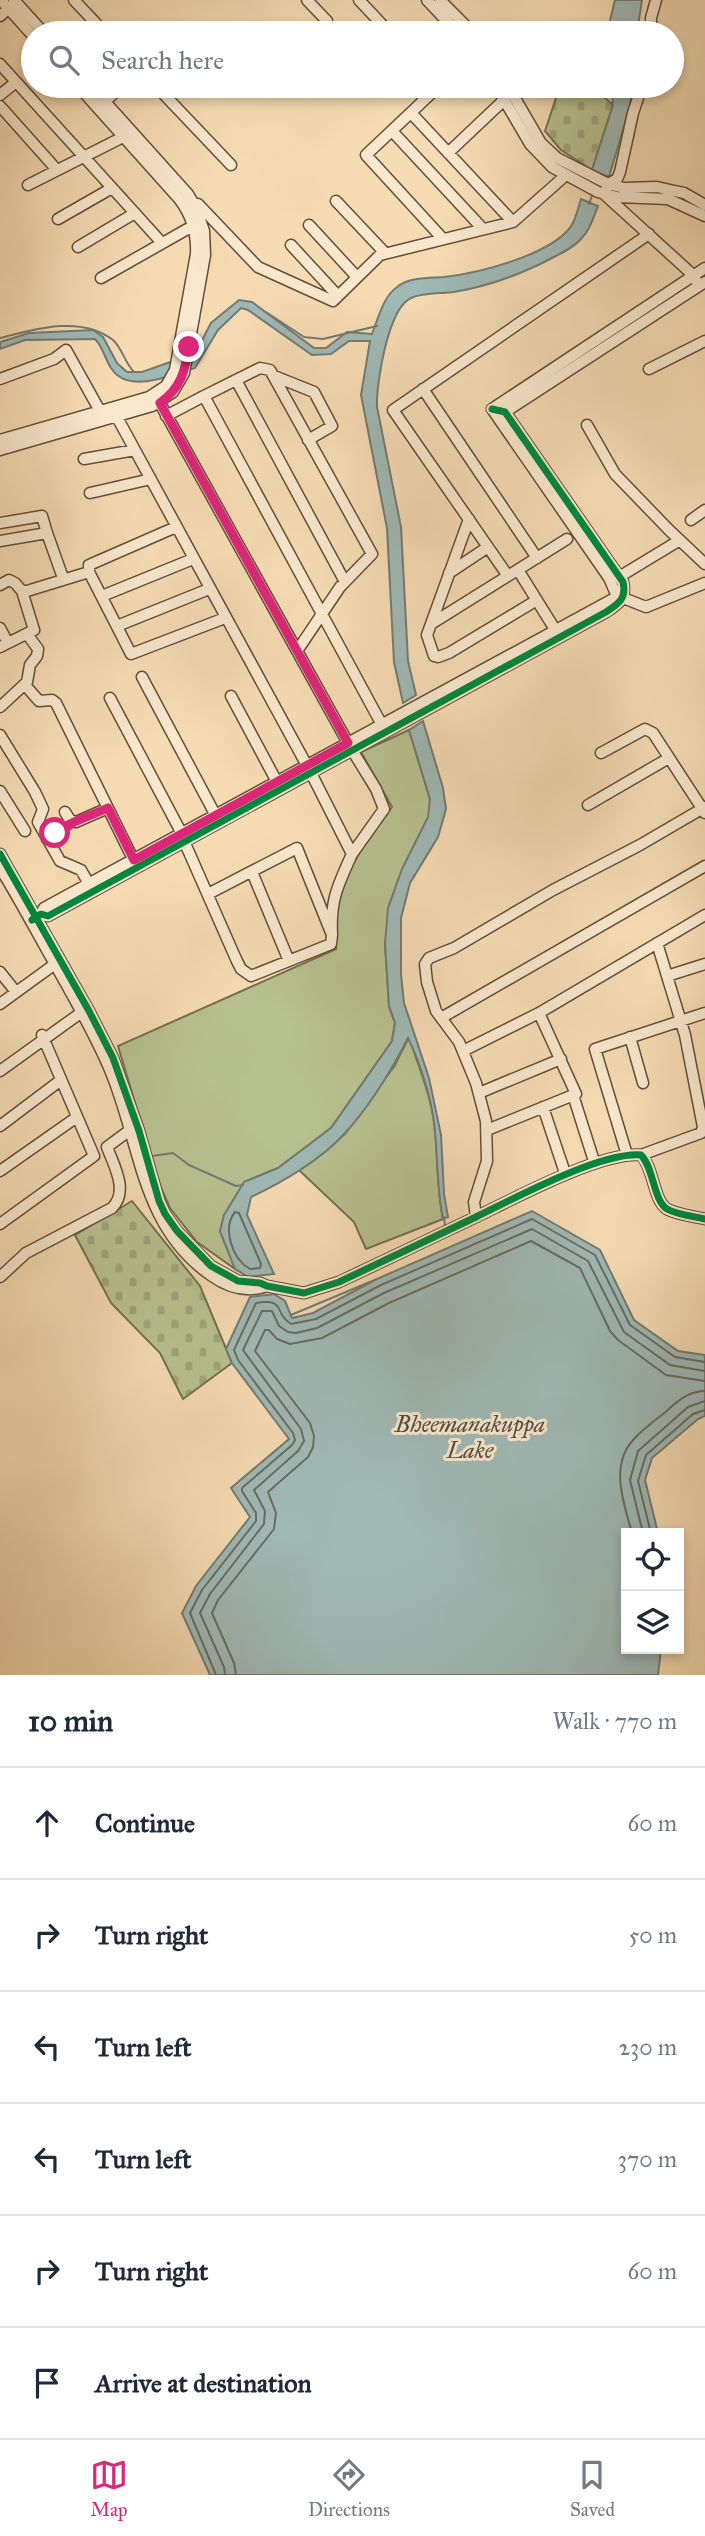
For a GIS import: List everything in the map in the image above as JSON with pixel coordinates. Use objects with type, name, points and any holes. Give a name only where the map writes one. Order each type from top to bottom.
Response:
[{"type":"street","points":[[74,0],[93,21]]},
{"type":"street","points":[[307,0],[327,20]]},
{"type":"street","points":[[359,0],[379,21]]},
{"type":"street","points":[[427,0],[447,21]]},
{"type":"street","points":[[440,0],[461,21]]},
{"type":"street","points":[[651,21],[656,0]]},
{"type":"street","points":[[0,16],[10,3]]},
{"type":"street","points":[[10,3],[30,21]]},
{"type":"street","points":[[10,3],[23,21]]},
{"type":"street","points":[[0,64],[21,88]]},
{"type":"street","points":[[0,95],[16,82]]},
{"type":"street","points":[[30,98],[162,243]]},
{"type":"street","points":[[93,98],[258,267],[333,301],[380,254],[513,222],[566,175]]},
{"type":"street","points":[[98,98],[102,105]]},
{"type":"street","points":[[102,105],[109,98]]},
{"type":"street","points":[[167,98],[231,166]]},
{"type":"street","points":[[427,98],[366,155],[443,239]]},
{"type":"street","points":[[515,98],[541,143],[557,158],[617,197],[668,199],[705,216]]},
{"type":"street","points":[[598,185],[617,178],[621,172],[638,98]]},
{"type":"street","points":[[448,153],[504,100],[530,144],[552,167],[566,175],[598,185],[624,188],[657,187],[704,201]]},
{"type":"street","points":[[0,106],[57,170]]},
{"type":"street","points":[[411,113],[513,222]]},
{"type":"street","points":[[392,131],[483,229]]},
{"type":"street","points":[[28,185],[128,134]]},
{"type":"street","points":[[128,134],[197,223]]},
{"type":"street","points":[[505,412],[702,284],[598,185]]},
{"type":"street","points":[[58,219],[112,188]]},
{"type":"street","points":[[0,450],[173,392],[205,255],[192,201],[182,188]]},
{"type":"street","points":[[336,201],[385,253]]},
{"type":"street","points":[[78,247],[135,214]]},
{"type":"street","points":[[101,278],[197,223]]},
{"type":"street","points":[[309,225],[357,277]]},
{"type":"street","points":[[556,631],[537,600],[488,547],[393,410],[649,234]]},
{"type":"street","points":[[291,245],[338,296]]},
{"type":"street","points":[[492,409],[705,269]]},
{"type":"street","points":[[649,369],[705,341]]},
{"type":"street","points":[[0,379],[54,359],[66,351],[100,411]]},
{"type":"street","points":[[166,416],[265,367],[274,376],[372,554],[321,612],[297,651]]},
{"type":"street","points":[[274,376],[314,392],[332,426],[308,440]]},
{"type":"street","points":[[236,380],[345,582]]},
{"type":"street","points":[[423,389],[537,558]]},
{"type":"street","points":[[204,396],[382,724]]},
{"type":"street","points":[[110,698],[183,838],[245,974],[251,976],[331,944],[333,900],[352,855],[384,809],[376,789],[350,747],[157,398]]},
{"type":"street","points":[[350,747],[382,724],[419,709],[606,612],[625,591],[619,577],[505,412],[492,409]]},
{"type":"street","points":[[492,409],[609,578],[619,597],[646,607],[705,583]]},
{"type":"street","points":[[0,440],[100,411],[114,412]]},
{"type":"street","points":[[114,412],[309,769],[352,855]]},
{"type":"street","points":[[587,425],[615,474],[705,564]]},
{"type":"street","points":[[84,459],[135,450]]},
{"type":"street","points":[[90,493],[150,479]]},
{"type":"street","points":[[691,520],[705,510]]},
{"type":"street","points":[[0,523],[42,516],[63,578]]},
{"type":"street","points":[[469,519],[427,635],[431,652],[438,657],[449,653],[537,600]]},
{"type":"street","points":[[176,527],[89,565],[89,572],[127,650],[133,654],[225,618]]},
{"type":"street","points":[[0,541],[47,533]]},
{"type":"street","points":[[431,624],[567,539]]},
{"type":"street","points":[[619,577],[680,540]]},
{"type":"street","points":[[449,573],[488,547]]},
{"type":"street","points":[[102,596],[193,559]]},
{"type":"street","points":[[22,591],[89,572]]},
{"type":"street","points":[[0,585],[9,580],[22,591],[34,630],[4,645],[0,628]]},
{"type":"street","points":[[117,626],[209,589]]},
{"type":"street","points":[[37,917],[44,908],[183,838],[619,597]]},
{"type":"street","points":[[0,707],[25,685],[31,663],[37,656],[38,649],[26,634]]},
{"type":"street","points":[[142,677],[216,816]]},
{"type":"street","points":[[25,685],[38,701],[52,700],[56,703],[135,863]]},
{"type":"street","points":[[231,696],[276,782]]},
{"type":"street","points":[[476,1217],[474,1202],[487,1161],[487,1130],[479,1093],[457,1037],[436,1011],[427,982],[425,964],[429,958],[454,948],[543,896],[704,810],[653,733],[645,729],[601,753]]},
{"type":"street","points":[[0,735],[43,808],[38,822],[60,861],[81,870],[89,884]]},
{"type":"street","points":[[588,806],[669,758]]},
{"type":"street","points":[[183,838],[276,782],[309,769]]},
{"type":"street","points":[[0,791],[25,831]]},
{"type":"street","points":[[47,839],[72,821],[79,821],[108,808]]},
{"type":"street","points":[[65,812],[72,821]]},
{"type":"street","points":[[208,894],[297,848],[332,935]]},
{"type":"street","points":[[0,854],[113,1058],[165,1214],[191,1248],[220,1273],[238,1281],[304,1293],[313,1292],[583,1168],[627,1155],[640,1155],[701,1133],[703,1127],[696,1083],[681,1020],[657,943]]},
{"type":"street","points":[[37,917],[48,916],[135,863]]},
{"type":"street","points":[[441,1018],[705,866]]},
{"type":"street","points":[[0,868],[37,917],[55,964],[81,1009],[111,1071],[144,1183],[156,1213],[171,1235],[204,1270],[225,1285],[252,1290],[267,1286]]},
{"type":"street","points":[[252,872],[289,961]]},
{"type":"street","points":[[463,1051],[540,1013],[705,915]]},
{"type":"street","points":[[0,1004],[55,964]]},
{"type":"street","points":[[667,976],[705,964]]},
{"type":"street","points":[[0,972],[16,992]]},
{"type":"street","points":[[0,1072],[81,1009]]},
{"type":"street","points":[[487,1130],[576,1094],[540,1013]]},
{"type":"street","points":[[627,1155],[595,1049],[705,1013]]},
{"type":"street","points":[[0,1065],[43,1037]]},
{"type":"street","points":[[0,1224],[94,1156],[43,1037]]},
{"type":"street","points":[[630,1037],[643,1083]]},
{"type":"street","points":[[479,1093],[561,1059]]},
{"type":"street","points":[[0,1126],[61,1080]]},
{"type":"street","points":[[573,1095],[593,1157]]},
{"type":"street","points":[[543,1107],[564,1170]]},
{"type":"street","points":[[0,1171],[77,1116]]},
{"type":"street","points":[[0,1277],[26,1253],[112,1208],[118,1202],[121,1186],[107,1147],[130,1130]]},
{"type":"street","points":[[640,1155],[647,1162],[660,1200],[666,1208],[705,1219]]},
{"type":"green space","points":[[556,98],[605,98],[613,105],[592,170],[561,150],[545,131]]},
{"type":"green space","points":[[409,730],[430,799],[429,817],[385,943],[389,1006],[395,1023],[392,1041],[331,1128],[278,1168],[244,1182],[220,1231],[235,1269],[197,1242],[170,1208],[159,1183],[118,1046],[336,949],[334,922],[341,890],[355,861],[392,807],[361,752]]},
{"type":"green space","points":[[409,1037],[432,1108],[443,1219],[366,1249],[354,1222],[299,1170],[345,1134],[395,1065]]},
{"type":"green space","points":[[132,1201],[200,1286],[232,1363],[183,1399],[160,1353],[111,1303],[75,1235]]},
{"type":"water","points":[[615,0],[642,0],[639,21],[610,21]]},
{"type":"water","points":[[613,98],[631,98],[609,177],[592,170],[613,105]]},
{"type":"water","points":[[581,199],[598,206],[587,232],[572,247],[506,279],[454,292],[411,298],[396,316],[390,331],[381,365],[377,407],[401,527],[408,661],[416,695],[403,703],[394,662],[387,528],[361,395],[370,341],[349,341],[331,354],[312,355],[248,310],[241,308],[218,330],[195,368],[139,382],[119,376],[111,368],[95,339],[25,340],[0,349],[0,342],[29,333],[93,330],[103,337],[117,363],[127,372],[142,372],[173,361],[200,344],[211,323],[239,300],[252,302],[314,348],[326,348],[347,332],[372,334],[385,302],[392,291],[402,284],[493,267],[545,247],[569,229]]},
{"type":"water","points":[[423,721],[443,788],[446,809],[438,837],[410,883],[401,918],[401,974],[404,1003],[429,1078],[441,1135],[448,1217],[443,1219],[441,1208],[432,1108],[422,1072],[408,1038],[372,1099],[336,1143],[301,1169],[251,1197],[247,1215],[274,1274],[248,1277],[235,1269],[220,1231],[224,1215],[244,1182],[278,1168],[331,1128],[392,1041],[395,1023],[389,1006],[385,943],[388,908],[402,869],[428,817],[430,799],[409,730]]},
{"type":"water","name":"Bheemanakuppa Lake","points":[[532,1211],[600,1250],[634,1320],[678,1351],[705,1355],[705,1416],[652,1458],[645,1480],[657,1528],[621,1528],[621,1654],[660,1654],[658,1675],[210,1675],[182,1613],[196,1586],[250,1517],[231,1488],[289,1439],[232,1363],[226,1349],[250,1297],[274,1294],[285,1301],[292,1318],[313,1313],[377,1279]]},
{"type":"waterway","points":[[589,204],[593,193]]},
{"type":"waterway","points":[[266,312],[304,337],[323,339],[377,326]]},
{"type":"waterway","points":[[0,338],[58,326],[87,328],[113,340],[134,372]]},
{"type":"waterway","points":[[152,1156],[173,1153],[189,1165],[236,1186],[243,1185]]},
{"type":"waterway","points":[[444,1217],[445,1226]]},
{"type":"waterway","points":[[291,1315],[377,1279]]},
{"type":"cycle path","points":[[32,920],[41,914],[48,916],[606,612],[620,600],[624,593],[623,582],[505,412],[492,409]]},
{"type":"cycle path","points":[[0,854],[113,1058],[165,1214],[177,1231],[211,1266],[238,1281],[304,1293],[339,1282],[558,1178],[581,1168],[624,1156],[641,1155],[649,1168],[659,1199],[667,1209],[705,1219]]},
{"type":"route","points":[[55,833],[72,821],[79,821],[108,808],[134,860],[348,743],[160,403],[173,392],[182,378],[189,347]]}]
